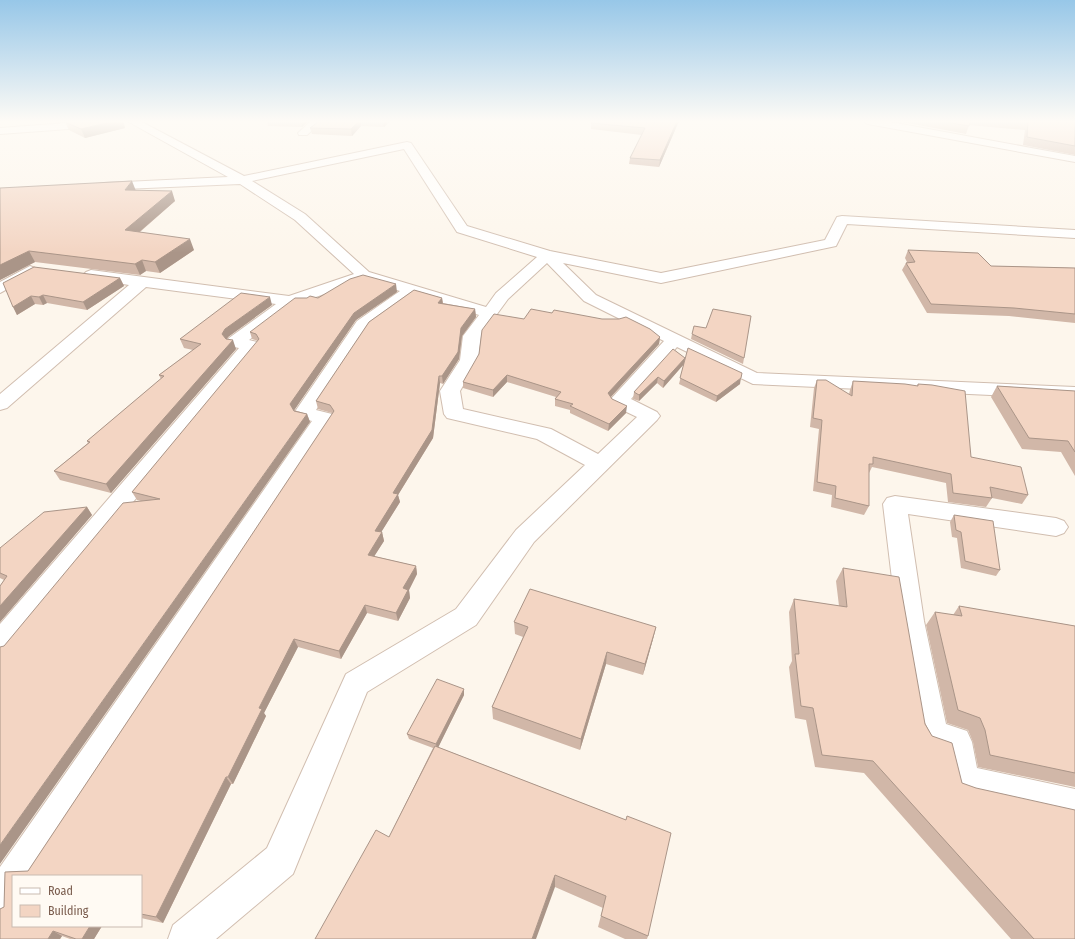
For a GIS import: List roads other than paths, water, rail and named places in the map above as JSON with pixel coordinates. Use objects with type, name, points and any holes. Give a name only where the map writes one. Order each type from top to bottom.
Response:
[{"type":"street","points":[[213,165],[242,180],[300,216],[364,275],[489,313]]},
{"type":"street","points":[[94,188],[242,180],[314,165]]},
{"type":"street","points":[[420,165],[462,229],[547,255],[661,278],[831,244],[842,220],[1075,234]]},
{"type":"street","points":[[547,255],[502,296],[472,336],[469,360],[450,391],[454,414],[544,434],[600,464]]},
{"type":"street","points":[[547,255],[590,298],[753,378],[1072,396]]},
{"type":"street","points":[[0,288],[36,268],[44,269]]},
{"type":"street","points":[[74,273],[290,301]]},
{"type":"street","points":[[0,644],[251,346],[235,342],[290,301],[364,275]]},
{"type":"street","points":[[0,404],[142,282]]},
{"type":"street","points":[[16,875],[325,418],[304,413],[363,325],[412,290]]},
{"type":"street","points":[[187,939],[280,861],[356,683],[466,617],[525,536],[650,416],[619,401],[674,340]]},
{"type":"street","points":[[1056,527],[895,504],[904,579],[921,683],[933,736],[956,742],[964,782],[1075,806]]},
{"type":"street","points":[[0,899],[12,881]]}]
